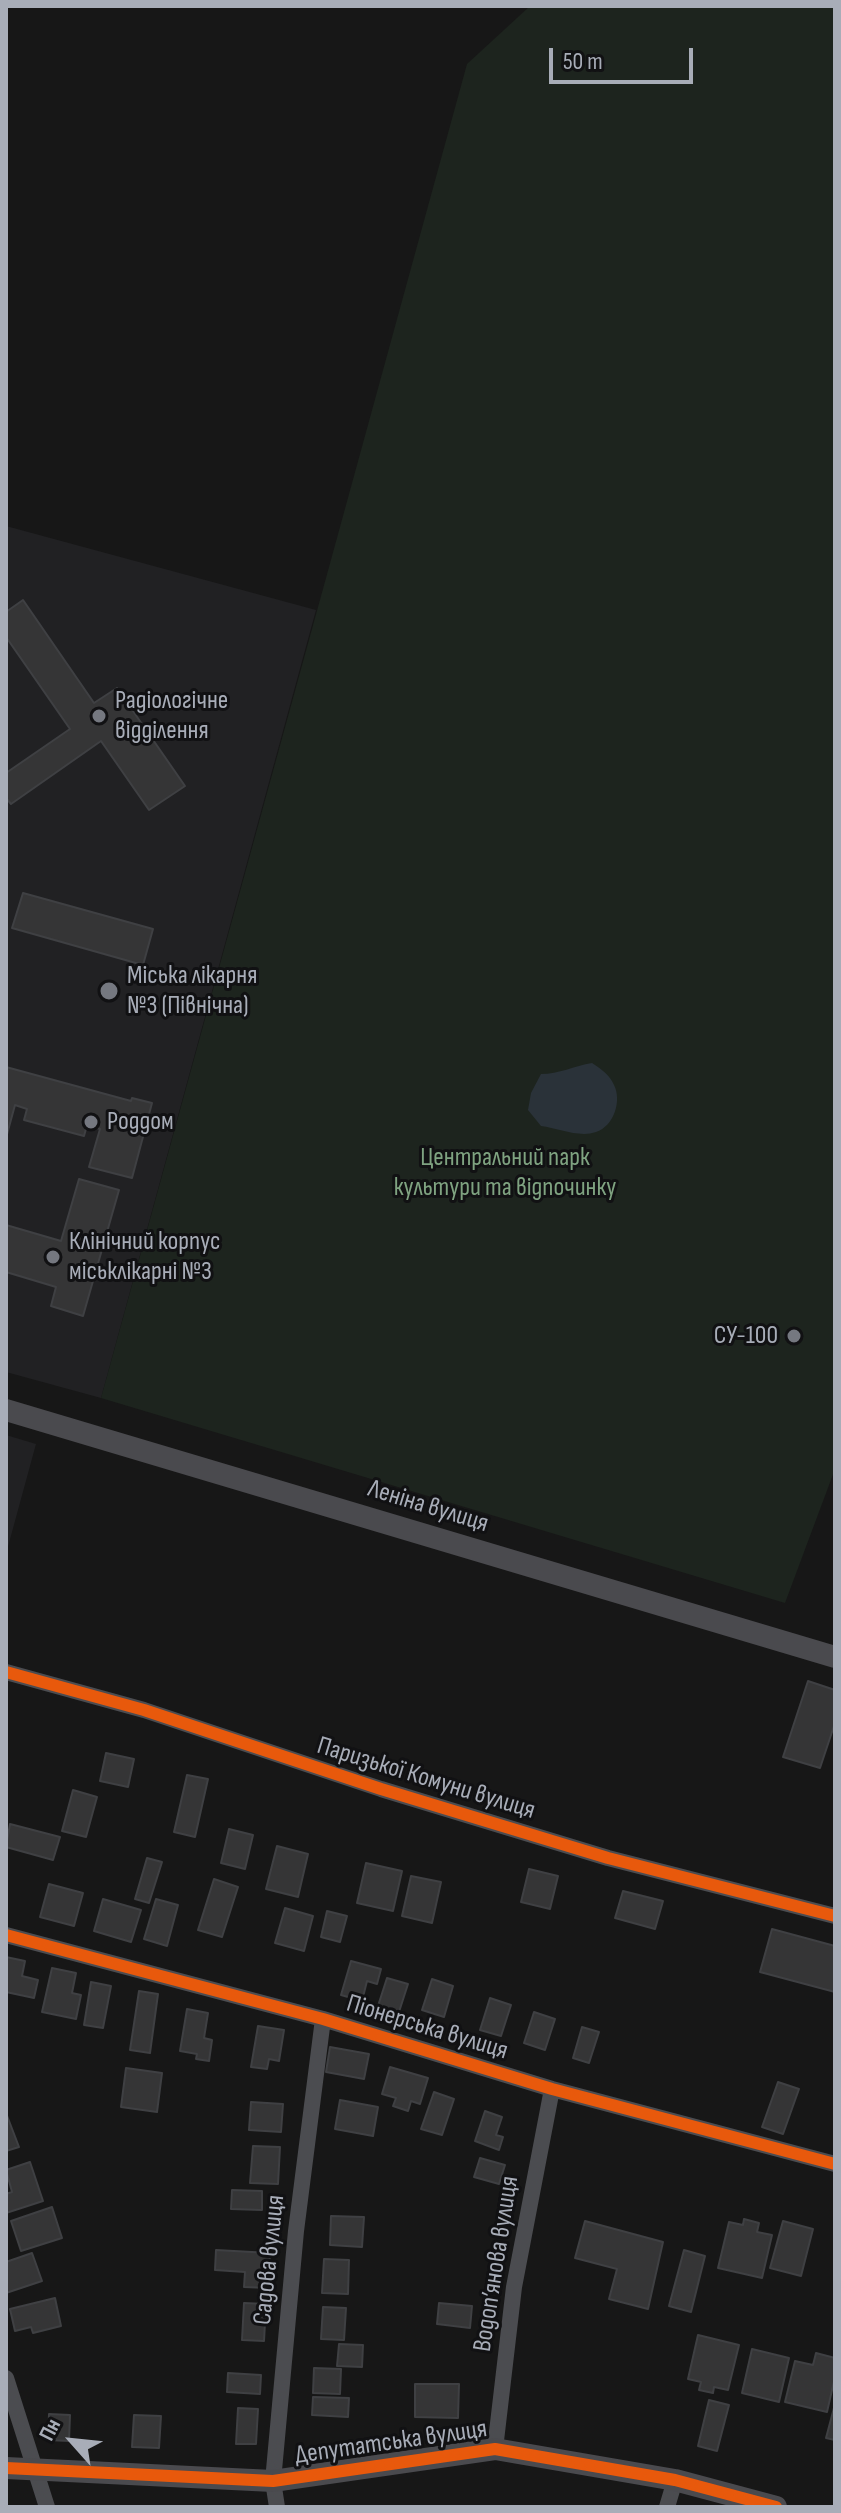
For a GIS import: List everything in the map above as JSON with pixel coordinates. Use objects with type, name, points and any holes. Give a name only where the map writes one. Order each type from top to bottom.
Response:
[{"type":"main road","name":"Леніна вулиця","points":[[6,1410],[835,1657]]},
{"type":"main road","name":"Депутатська вулиця","points":[[6,2468],[273,2481],[495,2449],[675,2480],[776,2507]]},
{"type":"street","name":"Паризької Комуни вулиця","points":[[6,1672],[144,1710],[381,1789],[608,1858],[835,1916]]},
{"type":"street","name":"Піонерська вулиця","points":[[6,1935],[323,2019],[552,2089],[835,2164]]},
{"type":"street","name":"Садова вулиця","points":[[277,2507],[273,2481],[296,2231],[323,2019]]},
{"type":"street","name":"Водоп’янова вулиця","points":[[495,2449],[514,2287],[552,2089]]},
{"type":"street","points":[[6,2378],[47,2507]]},
{"type":"street","points":[[667,2507],[675,2480]]},
{"type":"shaded area","name":"Міська лікарня №3 (Північна)","points":[[6,526],[316,610],[101,1398],[6,1372]]},
{"type":"shaded area","points":[[592,1063],[608,1075],[616,1091],[617,1105],[608,1124],[589,1134],[541,1126],[528,1110],[531,1093],[541,1074]]},
{"type":"shaded area","points":[[6,1435],[36,1444],[6,1554]]},
{"type":"green space","name":"Центральний парк культури та відпочинку","points":[[530,6],[835,6],[835,1469],[785,1603],[101,1398],[467,64]]},
{"type":"building","name":"Радіологічне відділення","points":[[23,600],[94,703],[117,688],[185,786],[149,810],[101,741],[11,804],[6,798],[6,773],[70,729],[6,637],[6,612]]},
{"type":"building","points":[[23,893],[153,929],[143,965],[12,928]]},
{"type":"building","name":"Роддом","points":[[6,1067],[131,1101],[132,1098],[152,1103],[132,1178],[89,1167],[100,1129],[87,1125],[84,1136],[24,1120],[27,1109],[15,1105],[6,1138]]},
{"type":"building","name":"Клінічний корпус міськлікарні №3","points":[[79,1179],[119,1190],[83,1316],[51,1306],[56,1287],[6,1272],[6,1225],[61,1241]]},
{"type":"building","points":[[808,1681],[835,1690],[835,1723],[820,1768],[783,1757]]},
{"type":"building","points":[[106,1753],[134,1759],[128,1787],[100,1781]]},
{"type":"building","points":[[187,1775],[208,1779],[195,1837],[174,1832]]},
{"type":"building","points":[[73,1790],[97,1797],[86,1837],[62,1831]]},
{"type":"building","points":[[10,1824],[60,1837],[53,1860],[6,1847]]},
{"type":"building","points":[[229,1829],[253,1835],[245,1869],[221,1863]]},
{"type":"building","points":[[277,1846],[308,1854],[298,1897],[266,1889]]},
{"type":"building","points":[[147,1858],[162,1862],[149,1903],[135,1899]]},
{"type":"building","points":[[366,1863],[402,1871],[393,1911],[357,1903]]},
{"type":"building","points":[[529,1869],[558,1876],[550,1909],[521,1902]]},
{"type":"building","points":[[411,1876],[441,1882],[432,1923],[402,1916]]},
{"type":"building","points":[[214,1879],[238,1887],[222,1937],[198,1930]]},
{"type":"building","points":[[49,1884],[83,1893],[74,1926],[40,1917]]},
{"type":"building","points":[[623,1891],[663,1901],[655,1929],[615,1918]]},
{"type":"building","points":[[103,1899],[141,1910],[131,1942],[94,1931]]},
{"type":"building","points":[[156,1899],[178,1905],[167,1946],[144,1939]]},
{"type":"building","points":[[285,1908],[313,1916],[304,1951],[275,1943]]},
{"type":"building","points":[[327,1911],[347,1916],[340,1942],[321,1937]]},
{"type":"building","points":[[772,1929],[835,1946],[835,1992],[760,1972]]},
{"type":"building","points":[[6,1957],[25,1961],[22,1976],[38,1980],[34,1998],[6,1992]]},
{"type":"building","points":[[351,1961],[381,1969],[377,1984],[367,1981],[362,2001],[341,1995]]},
{"type":"building","points":[[52,1968],[76,1973],[72,1993],[81,1995],[76,2019],[42,2012]]},
{"type":"building","points":[[387,1978],[408,1984],[398,2015],[377,2009]]},
{"type":"building","points":[[432,1979],[453,1986],[444,2017],[422,2010]]},
{"type":"building","points":[[91,1982],[111,1986],[103,2028],[84,2025]]},
{"type":"building","points":[[139,1991],[158,1994],[150,2053],[130,2050]]},
{"type":"building","points":[[490,1998],[511,2005],[501,2036],[480,2030]]},
{"type":"building","points":[[187,2009],[208,2013],[204,2038],[212,2040],[209,2061],[196,2059],[197,2054],[180,2051]]},
{"type":"building","points":[[534,2012],[555,2019],[545,2050],[524,2043]]},
{"type":"building","points":[[258,2026],[284,2030],[279,2061],[269,2059],[267,2069],[251,2067]]},
{"type":"building","points":[[582,2027],[599,2032],[589,2063],[573,2058]]},
{"type":"building","points":[[330,2047],[369,2054],[364,2079],[326,2072]]},
{"type":"building","points":[[390,2067],[428,2078],[420,2104],[411,2101],[408,2111],[393,2106],[396,2098],[382,2094]]},
{"type":"building","points":[[126,2068],[162,2073],[157,2112],[121,2107]]},
{"type":"building","points":[[778,2082],[799,2089],[783,2134],[762,2127]]},
{"type":"building","points":[[434,2092],[454,2099],[442,2135],[421,2129]]},
{"type":"building","points":[[340,2100],[378,2107],[373,2136],[335,2129]]},
{"type":"building","points":[[251,2102],[283,2104],[281,2132],[249,2130]]},
{"type":"building","points":[[485,2111],[502,2117],[496,2135],[503,2137],[499,2150],[475,2141]]},
{"type":"building","points":[[6,2113],[19,2147],[6,2151]]},
{"type":"building","points":[[253,2146],[280,2147],[278,2184],[250,2183]]},
{"type":"building","points":[[480,2158],[505,2165],[499,2184],[474,2177]]},
{"type":"building","points":[[30,2162],[43,2201],[6,2213],[6,2194],[12,2192],[6,2170]]},
{"type":"building","points":[[232,2190],[262,2191],[262,2210],[231,2209]]},
{"type":"building","points":[[52,2207],[62,2238],[21,2251],[11,2221]]},
{"type":"building","points":[[331,2216],[364,2217],[362,2247],[330,2245]]},
{"type":"building","points":[[744,2219],[759,2223],[757,2232],[772,2235],[762,2278],[718,2268],[729,2222],[743,2225]]},
{"type":"building","points":[[585,2221],[663,2242],[648,2309],[609,2299],[617,2269],[575,2258]]},
{"type":"building","points":[[783,2221],[813,2229],[801,2276],[770,2268]]},
{"type":"building","points":[[216,2250],[270,2253],[269,2288],[244,2287],[245,2272],[215,2270]]},
{"type":"building","points":[[684,2250],[705,2256],[691,2312],[669,2306]]},
{"type":"building","points":[[32,2253],[42,2281],[6,2293],[6,2262]]},
{"type":"building","points":[[324,2259],[349,2260],[348,2294],[322,2293]]},
{"type":"building","points":[[55,2298],[61,2326],[33,2333],[31,2327],[15,2331],[10,2309]]},
{"type":"building","points":[[244,2303],[266,2304],[264,2341],[242,2340]]},
{"type":"building","points":[[439,2303],[472,2306],[470,2328],[437,2324]]},
{"type":"building","points":[[323,2307],[346,2308],[344,2340],[321,2339]]},
{"type":"building","points":[[698,2335],[739,2345],[728,2390],[714,2387],[713,2393],[699,2390],[701,2382],[688,2379]]},
{"type":"building","points":[[339,2344],[363,2345],[362,2367],[337,2366]]},
{"type":"building","points":[[752,2349],[789,2358],[779,2402],[742,2393]]},
{"type":"building","points":[[816,2353],[835,2358],[835,2377],[827,2412],[785,2402],[795,2361],[813,2365]]},
{"type":"building","points":[[314,2368],[341,2369],[340,2394],[313,2393]]},
{"type":"building","points":[[228,2373],[261,2375],[260,2394],[227,2392]]},
{"type":"building","points":[[415,2384],[459,2384],[458,2418],[415,2417]]},
{"type":"building","points":[[313,2397],[349,2398],[348,2417],[312,2415]]},
{"type":"building","points":[[709,2400],[729,2405],[717,2451],[698,2446]]},
{"type":"building","points":[[835,2404],[835,2440],[826,2438]]},
{"type":"building","points":[[238,2408],[258,2409],[256,2444],[236,2444]]},
{"type":"building","points":[[49,2414],[70,2415],[69,2441],[48,2440]]},
{"type":"building","points":[[134,2415],[161,2416],[159,2448],[132,2447]]},
{"type":"cycle path","points":[[6,1672],[144,1710],[381,1789],[608,1858],[835,1916]]},
{"type":"cycle path","points":[[6,1935],[323,2019],[552,2089],[835,2164]]},
{"type":"cycle path","points":[[6,2468],[273,2481],[495,2449],[675,2480],[776,2507]]},
{"type":"place","name":"Радіологічне відділення","points":[[99,716]]},
{"type":"place","name":"Міська лікарня №3 (Північна)","points":[[109,991]]},
{"type":"place","name":"Роддом","points":[[91,1122]]},
{"type":"place","name":"Клінічний корпус міськлікарні №3","points":[[53,1257]]},
{"type":"place","name":"СУ-100","points":[[794,1336]]}]
